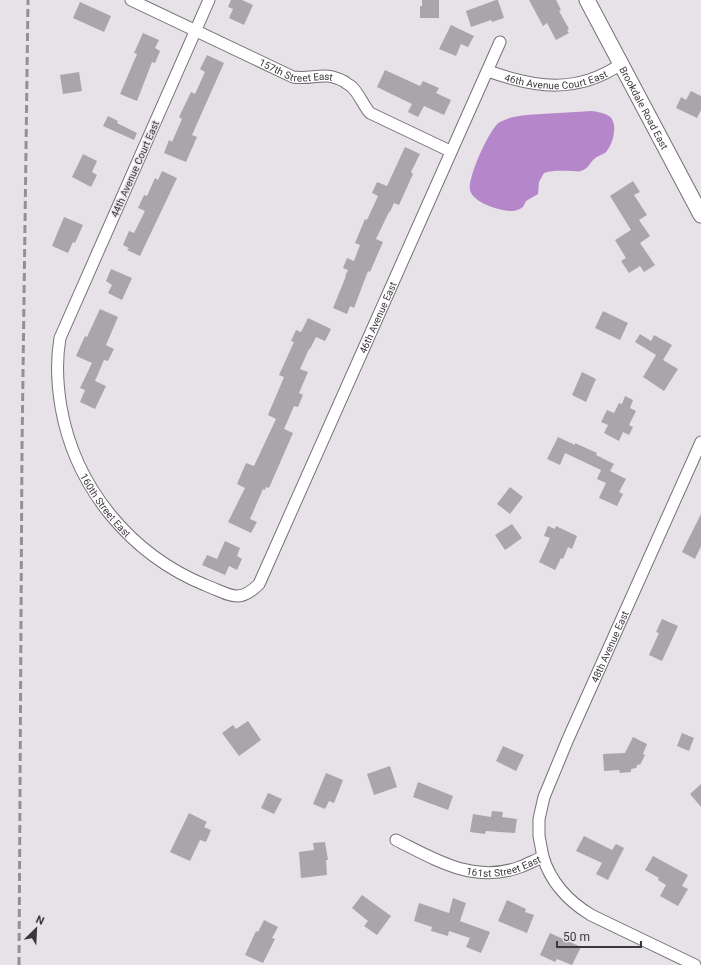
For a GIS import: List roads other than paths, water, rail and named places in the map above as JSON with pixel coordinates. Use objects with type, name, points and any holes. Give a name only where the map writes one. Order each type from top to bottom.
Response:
[{"type":"main road","name":"Brookdale Road East","points":[[587,0],[701,215]]},
{"type":"street","name":"157th Street East","points":[[131,0],[293,77],[306,78],[330,75],[340,79],[352,86],[370,113],[450,151]]},
{"type":"street","name":"44th Avenue Court East","points":[[60,338],[209,0]]},
{"type":"street","name":"46th Avenue East","points":[[251,591],[259,584],[450,151],[500,42]]},
{"type":"street","name":"46th Avenue Court East","points":[[488,70],[510,79],[538,85],[572,85],[598,78],[621,64]]},
{"type":"street","name":"160th Street East","points":[[60,338],[57,355],[57,372],[64,421],[71,446],[80,468],[94,493],[106,509],[131,538],[169,567],[195,581],[235,597],[243,596],[251,591]]},
{"type":"street","name":"48th Avenue East","points":[[543,857],[539,836],[539,819],[544,797],[568,738],[701,442]]},
{"type":"street","name":"161st Street East","points":[[396,840],[440,862],[467,871],[484,873],[502,872],[520,867],[543,857],[546,867],[554,882],[565,896],[576,906],[591,915],[695,965]]},
{"type":"railway","points":[[19,965],[22,448],[28,0]]}]
